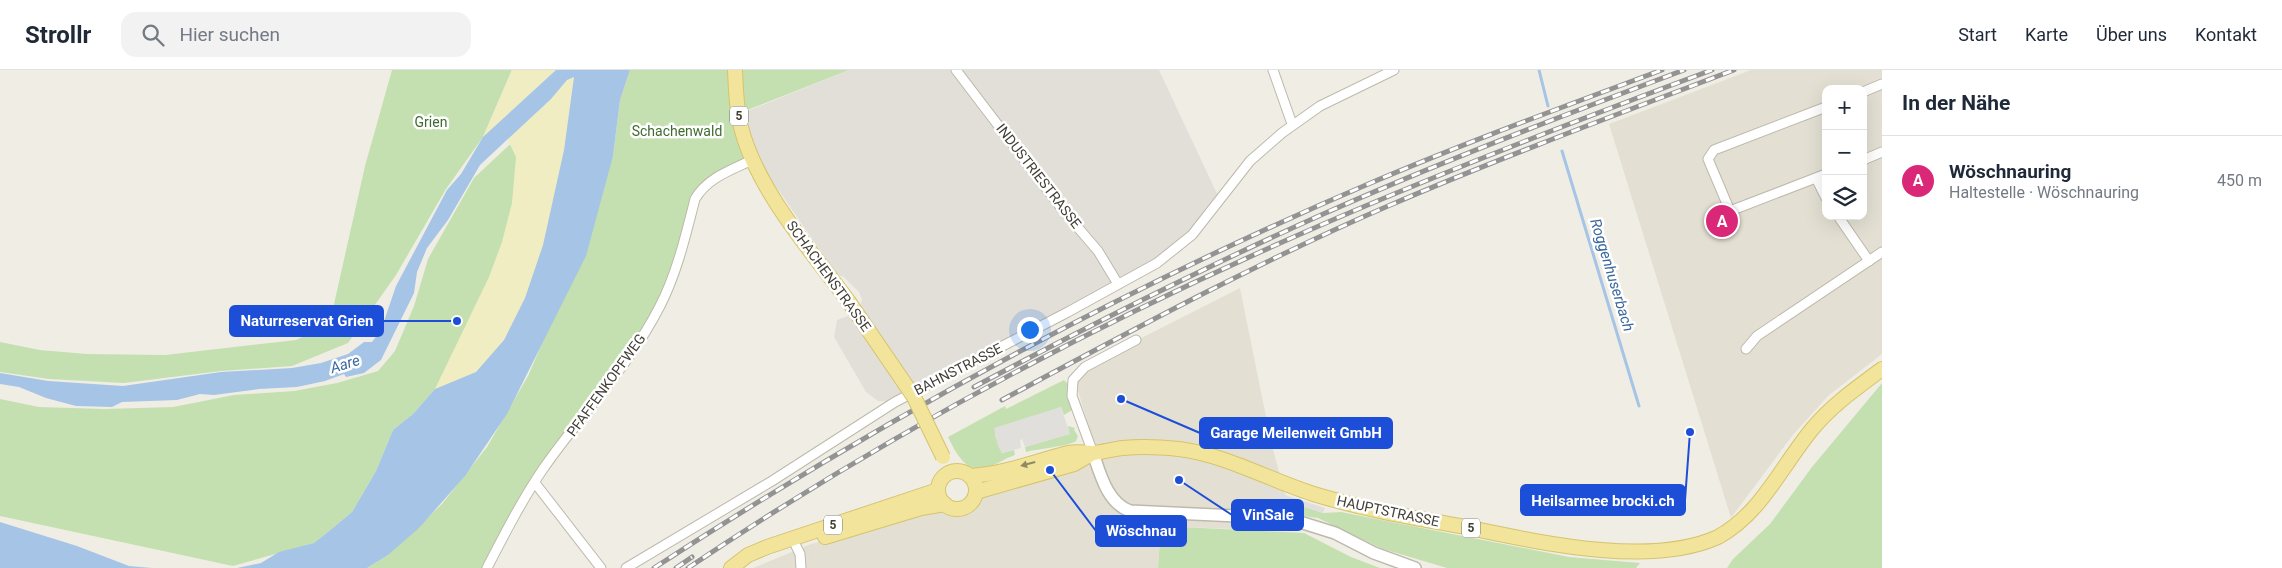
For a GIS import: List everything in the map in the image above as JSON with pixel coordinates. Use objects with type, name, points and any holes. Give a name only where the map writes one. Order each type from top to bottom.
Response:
[{"type":"main road","name":"SCHACHENSTRASSE","points":[[735,70],[736,99],[741,126],[752,160],[768,190],[914,397],[950,472]]},
{"type":"main road","name":"HAUPTSTRASSE","points":[[970,476],[999,472],[1071,452],[1093,453],[1135,447],[1183,450],[1220,459],[1276,481],[1348,503],[1580,550],[1616,554],[1677,550],[1703,544],[1735,526],[1763,498],[1818,422],[1850,393],[1882,369]]},
{"type":"main road","name":"HAUPTSTRASSE","points":[[976,492],[1074,464],[1093,453]]},
{"type":"main road","points":[[961,471],[970,476],[974,481],[976,492],[971,502],[966,506],[955,508],[945,504],[939,495],[940,481],[950,472],[961,471]]},
{"type":"main road","name":"5","points":[[732,568],[748,555],[774,544],[938,490]]},
{"type":"main road","name":"5","points":[[737,568],[796,546],[921,508],[945,504]]},
{"type":"street","name":"INDUSTRIESTRASSE","points":[[956,70],[1062,209],[1098,251],[1118,284]]},
{"type":"street","points":[[1272,70],[1292,124]]},
{"type":"street","name":"BAHNSTRASSE","points":[[626,568],[772,481],[895,402],[1157,263],[1192,235],[1250,161],[1292,124],[1320,106],[1394,70]]},
{"type":"street","points":[[1867,90],[1882,84]]},
{"type":"street","points":[[1822,109],[1714,150],[1708,159],[1730,211],[1824,175]]},
{"type":"street","points":[[1867,158],[1882,152]]},
{"type":"street","name":"PFAFFENKOPFWEG","points":[[487,568],[543,469],[624,364],[652,321],[661,304],[679,256],[699,191],[719,176],[752,160]]},
{"type":"street","points":[[1816,178],[1822,190]]},
{"type":"street","points":[[1841,220],[1869,262]]},
{"type":"street","points":[[1746,349],[1756,336],[1882,252]]},
{"type":"street","points":[[1136,340],[1082,369],[1073,380],[1072,396],[1101,476],[1115,502],[1122,508],[1130,511],[1237,516],[1303,523],[1335,533],[1374,553],[1415,568]]},
{"type":"street","points":[[535,483],[602,568]]},
{"type":"street","points":[[796,546],[800,554],[801,568]]},
{"type":"shaded area","points":[[849,70],[1159,70],[1220,200],[1178,247],[895,402],[878,401],[866,392],[834,337],[837,320],[850,315],[860,306],[862,300],[859,292],[844,277],[837,275],[766,172],[753,144],[745,112]]},
{"type":"shaded area","points":[[1751,70],[1882,70],[1882,354],[1828,396],[1792,436],[1731,518],[1609,124]]},
{"type":"shaded area","points":[[1240,288],[1272,446],[1287,501],[1278,531],[1161,526],[1158,568],[753,568],[811,544],[945,509],[1099,461],[1075,381],[1096,361]]},
{"type":"shaded area","points":[[1061,407],[1070,434],[1025,447],[1022,439],[1020,440],[1021,448],[1002,453],[998,446],[994,428]]},
{"type":"shaded area","points":[[1260,487],[1325,508],[1323,513],[1259,492]]},
{"type":"green space","name":"Grien","points":[[392,70],[512,70],[483,137],[446,189],[396,275],[348,343],[292,366],[221,371],[124,383],[49,379],[0,372],[0,342],[40,350],[87,354],[165,355],[296,340],[317,330],[332,313],[365,166]]},
{"type":"green space","name":"Schachenwald","points":[[630,70],[849,70],[745,111],[752,160],[699,191],[679,256],[652,321],[543,469],[484,568],[367,568],[388,555],[442,504],[487,447],[528,376],[550,325],[613,156],[620,100]]},
{"type":"green space","points":[[567,91],[521,291],[413,414],[393,430],[376,471],[352,512],[314,543],[233,566],[0,516],[0,399],[39,407],[105,409],[173,407],[234,395],[294,391],[337,383],[378,371],[395,351],[414,306],[428,259],[474,178]]},
{"type":"green space","points":[[1064,380],[1068,384],[1072,410],[1064,415],[1061,407],[995,435],[1002,453],[1014,450],[1015,455],[983,469],[969,466],[959,456],[948,437],[1005,406],[1006,409]]},
{"type":"green space","points":[[1882,383],[1882,568],[1727,568],[1733,559],[1770,524],[1812,467]]},
{"type":"green space","points":[[1068,426],[1075,428],[1074,430],[1078,436],[1073,443],[1026,452],[1025,447],[1069,434]]},
{"type":"green space","points":[[1287,501],[1323,513],[1341,512],[1569,557],[1640,563],[1636,568],[1447,568],[1383,549],[1318,518],[1283,513]]},
{"type":"green space","points":[[1161,526],[1304,533],[1351,557],[1380,568],[1158,568]]},
{"type":"sand","points":[[512,70],[556,70],[483,137]]},
{"type":"sand","points":[[574,77],[565,150],[547,234],[534,275],[518,313],[500,345],[477,371],[435,389],[489,277],[502,242],[512,203],[516,157],[507,138],[551,99],[567,80]]},
{"type":"water","name":"Aare","points":[[556,70],[630,70],[620,100],[613,156],[586,256],[507,414],[465,476],[419,528],[388,555],[367,568],[237,568],[261,563],[279,552],[314,543],[352,512],[376,471],[393,430],[413,414],[435,389],[476,372],[504,340],[525,298],[543,245],[564,150],[574,77],[567,80],[551,99],[480,165],[448,220],[427,248],[417,272],[414,293],[381,360],[364,373],[346,377],[344,374],[325,381],[297,387],[259,389],[214,395],[200,394],[177,400],[122,402],[112,407],[76,406],[46,398],[19,387],[0,384],[0,373],[48,381],[123,386],[221,372],[292,368],[321,363],[348,354],[364,342],[372,342],[381,330],[396,286],[447,190],[461,174],[483,137]]},
{"type":"water","points":[[0,522],[77,546],[129,566],[152,568],[0,568]]},
{"type":"waterway","name":"Roggenhuserbach","points":[[1539,70],[1548,106]]},
{"type":"waterway","name":"Roggenhuserbach","points":[[1562,151],[1639,406]]},
{"type":"railway","points":[[654,568],[739,514],[913,410],[1091,314],[1182,269],[1366,185],[1662,70]]},
{"type":"railway","points":[[974,387],[1146,298],[1321,215],[1456,158],[1684,70]]},
{"type":"railway","points":[[688,568],[764,518],[920,425],[1000,380],[1163,298],[1328,222],[1471,162],[1712,70]]},
{"type":"railway","points":[[1002,400],[1193,299],[1339,228],[1474,170],[1734,70]]},
{"type":"railway","points":[[676,568],[692,557]]},
{"type":"place","name":"Wöschnauring","points":[[1722,221]]},
{"type":"place","name":"Naturreservat Grien","points":[[457,321]]},
{"type":"place","name":"Garage Meilenweit GmbH","points":[[1121,399]]},
{"type":"place","name":"Heilsarmee brocki.ch","points":[[1690,432]]},
{"type":"place","name":"Wöschnau","points":[[1050,470]]},
{"type":"place","name":"VinSale","points":[[1179,480]]}]
